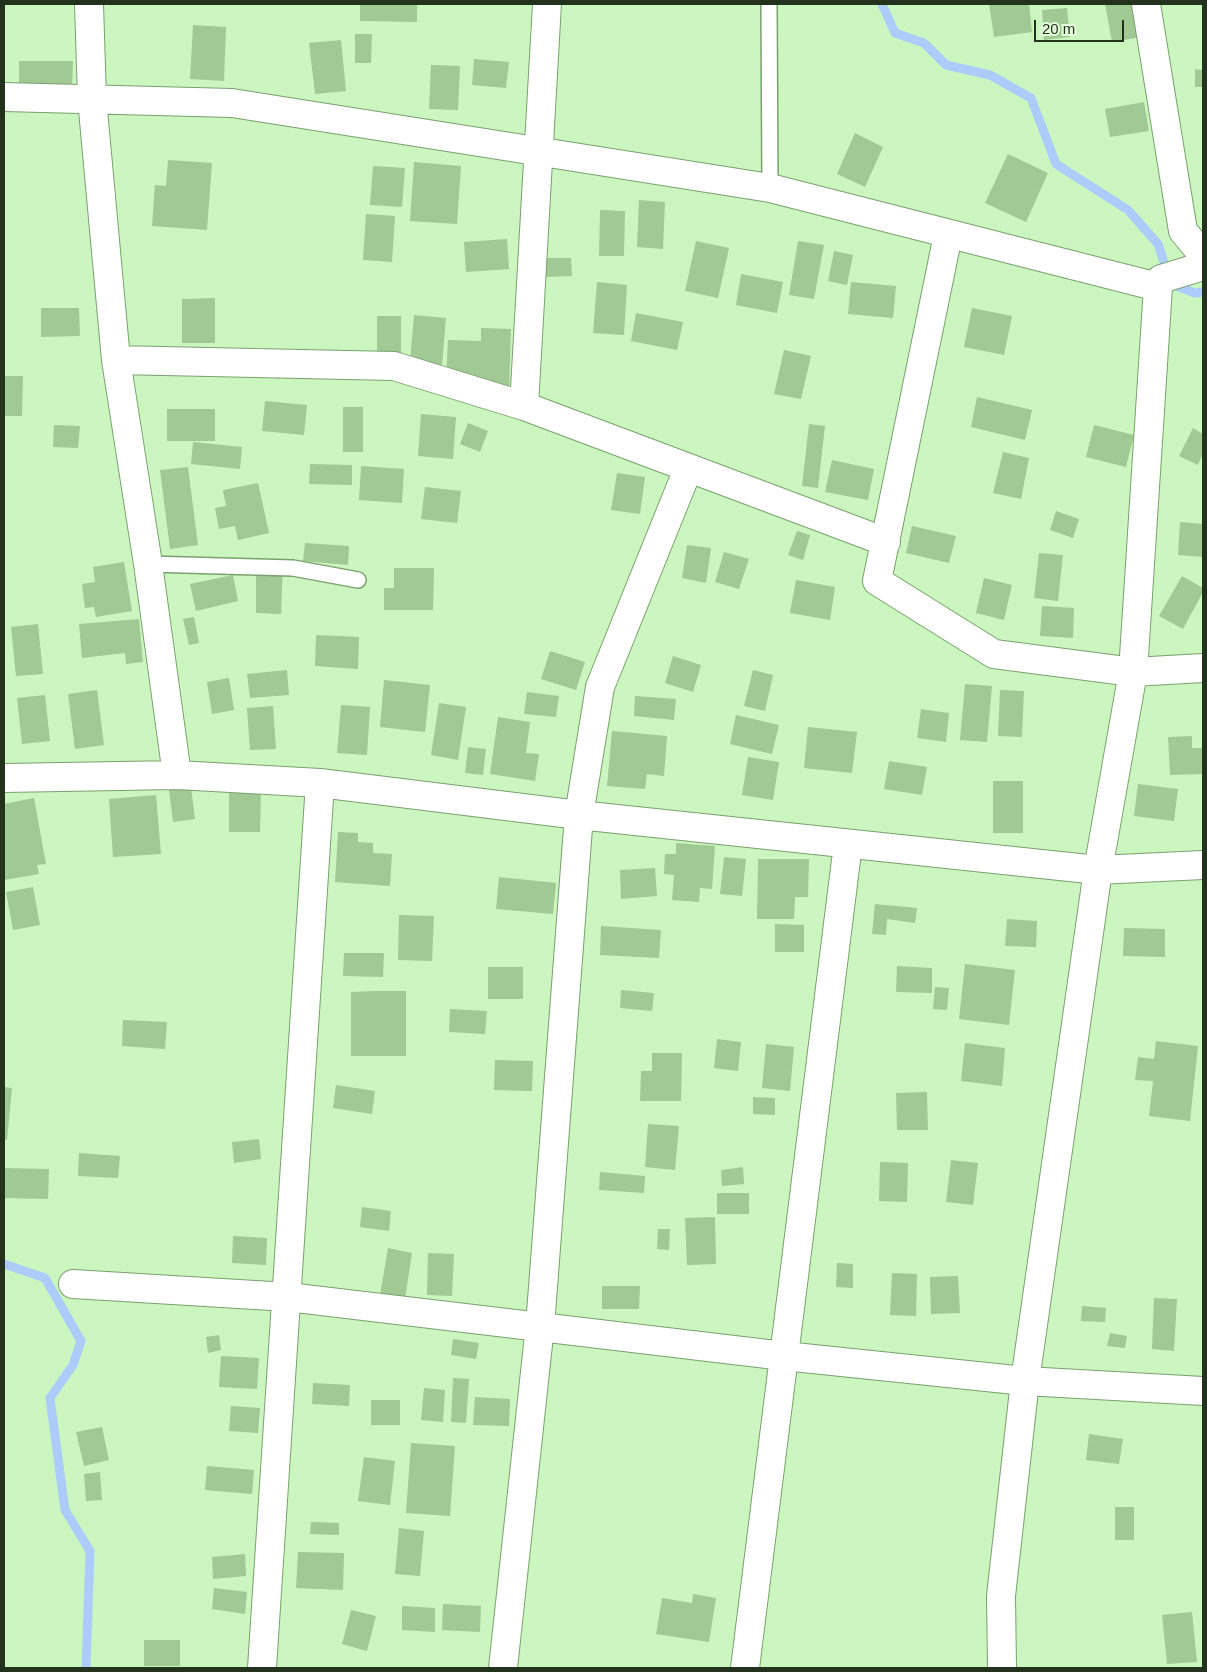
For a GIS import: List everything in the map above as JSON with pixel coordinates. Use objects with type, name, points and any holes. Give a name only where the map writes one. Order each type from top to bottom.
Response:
[{"type":"street","points":[[89,4],[92,99],[116,360],[148,564],[177,775]]},
{"type":"street","points":[[524,406],[548,4]]},
{"type":"street","points":[[1146,4],[1183,231],[1203,255]]},
{"type":"street","points":[[4,98],[232,103],[770,188],[948,235],[1176,276],[1133,672],[1098,870],[1025,1381],[1001,1596],[1002,1668]]},
{"type":"street","points":[[948,235],[877,581],[994,654],[1133,672],[1203,668]]},
{"type":"street","points":[[116,360],[394,366],[524,406],[886,542]]},
{"type":"street","points":[[503,1668],[540,1326],[579,815],[600,687],[688,469]]},
{"type":"street","points":[[4,778],[177,775],[320,783],[579,815],[1098,870],[1203,865]]},
{"type":"street","points":[[262,1668],[288,1297],[320,783]]},
{"type":"street","points":[[744,1668],[848,844]]},
{"type":"street","points":[[73,1284],[288,1297],[784,1356],[1025,1381],[1203,1391]]},
{"type":"lane","points":[[769,4],[770,188]]},
{"type":"lane","points":[[148,564],[293,568],[358,580]]},
{"type":"building","points":[[360,4],[417,4],[417,22],[360,21]]},
{"type":"building","points":[[989,4],[1029,4],[1032,32],[994,37]]},
{"type":"building","points":[[1105,4],[1134,4],[1141,37],[1112,42]]},
{"type":"building","points":[[1067,8],[1070,37],[1044,40],[1042,10]]},
{"type":"building","points":[[193,25],[226,27],[224,81],[190,79]]},
{"type":"building","points":[[355,34],[372,34],[371,63],[355,63]]},
{"type":"building","points":[[341,40],[346,91],[315,94],[309,43]]},
{"type":"building","points":[[474,59],[509,62],[506,88],[472,85]]},
{"type":"building","points":[[19,61],[73,61],[72,91],[19,91]]},
{"type":"building","points":[[431,65],[460,66],[458,110],[429,109]]},
{"type":"building","points":[[1195,69],[1203,70],[1203,87],[1195,87]]},
{"type":"building","points":[[1144,102],[1149,131],[1110,137],[1105,109]]},
{"type":"building","points":[[855,133],[883,147],[865,187],[837,174]]},
{"type":"building","points":[[1008,154],[1048,173],[1026,222],[985,203]]},
{"type":"building","points":[[168,160],[212,163],[207,230],[152,226],[155,185],[166,186]]},
{"type":"building","points":[[414,162],[461,166],[457,224],[410,221]]},
{"type":"building","points":[[373,166],[405,168],[402,207],[370,205]]},
{"type":"building","points":[[639,200],[665,202],[663,249],[637,247]]},
{"type":"building","points":[[600,210],[625,211],[624,256],[599,256]]},
{"type":"building","points":[[366,214],[395,216],[392,262],[363,260]]},
{"type":"building","points":[[507,239],[509,269],[466,272],[464,242]]},
{"type":"building","points":[[696,241],[729,248],[718,298],[685,291]]},
{"type":"building","points":[[798,241],[824,245],[814,299],[789,295]]},
{"type":"building","points":[[834,251],[853,255],[847,285],[828,281]]},
{"type":"building","points":[[545,258],[571,258],[572,276],[545,277]]},
{"type":"building","points":[[741,274],[783,282],[777,313],[736,305]]},
{"type":"building","points":[[597,282],[627,285],[624,335],[593,333]]},
{"type":"building","points":[[851,282],[896,286],[893,318],[848,314]]},
{"type":"building","points":[[215,298],[215,343],[182,343],[182,299]]},
{"type":"building","points":[[41,308],[79,308],[80,336],[41,337]]},
{"type":"building","points":[[972,308],[1012,316],[1004,355],[964,347]]},
{"type":"building","points":[[636,313],[683,322],[677,350],[631,341]]},
{"type":"building","points":[[414,315],[446,318],[442,365],[410,361]]},
{"type":"building","points":[[377,316],[401,316],[401,367],[377,367]]},
{"type":"building","points":[[481,328],[511,329],[509,393],[446,380],[448,340],[481,341]]},
{"type":"building","points":[[784,350],[811,356],[801,399],[774,394]]},
{"type":"building","points":[[4,376],[23,376],[22,416],[4,416]]},
{"type":"building","points":[[977,397],[1032,410],[1025,440],[971,427]]},
{"type":"building","points":[[265,401],[307,405],[304,435],[262,431]]},
{"type":"building","points":[[343,407],[363,407],[363,452],[343,452]]},
{"type":"building","points":[[167,409],[215,409],[215,441],[167,441]]},
{"type":"building","points":[[421,414],[456,417],[453,459],[418,456]]},
{"type":"building","points":[[468,423],[488,431],[480,452],[460,444]]},
{"type":"building","points":[[809,424],[825,426],[818,488],[802,486]]},
{"type":"building","points":[[54,425],[80,426],[78,448],[53,447]]},
{"type":"building","points":[[1094,425],[1134,435],[1126,467],[1086,457]]},
{"type":"building","points":[[1193,428],[1203,434],[1203,453],[1198,465],[1179,456]]},
{"type":"building","points":[[193,442],[242,447],[240,469],[191,464]]},
{"type":"building","points":[[1003,452],[1029,458],[1021,499],[993,493]]},
{"type":"building","points":[[832,460],[874,469],[868,500],[825,492]]},
{"type":"building","points":[[310,464],[352,465],[352,485],[309,484]]},
{"type":"building","points":[[361,466],[404,469],[402,503],[359,500]]},
{"type":"building","points":[[188,467],[198,545],[170,549],[160,470]]},
{"type":"building","points":[[617,473],[645,477],[640,514],[611,510]]},
{"type":"building","points":[[258,483],[269,533],[238,540],[235,526],[219,529],[215,508],[226,506],[223,490]]},
{"type":"building","points":[[425,487],[461,491],[457,523],[421,519]]},
{"type":"building","points":[[1056,511],[1079,519],[1073,538],[1050,530]]},
{"type":"building","points":[[1180,522],[1203,524],[1203,557],[1178,555]]},
{"type":"building","points":[[912,526],[956,536],[949,563],[906,553]]},
{"type":"building","points":[[797,531],[810,535],[803,560],[788,555]]},
{"type":"building","points":[[305,543],[349,546],[348,565],[303,561]]},
{"type":"building","points":[[687,545],[711,548],[706,583],[682,578]]},
{"type":"building","points":[[724,552],[749,559],[739,589],[715,582]]},
{"type":"building","points":[[1039,553],[1063,555],[1058,601],[1034,598]]},
{"type":"building","points":[[256,561],[283,561],[281,614],[256,613]]},
{"type":"building","points":[[124,562],[132,611],[96,617],[94,607],[85,608],[82,584],[95,582],[93,567]]},
{"type":"building","points":[[394,568],[434,568],[433,610],[384,610],[384,588],[394,588]]},
{"type":"building","points":[[233,575],[238,601],[196,611],[190,584]]},
{"type":"building","points":[[1182,576],[1203,588],[1203,592],[1183,629],[1159,616]]},
{"type":"building","points":[[984,578],[1012,585],[1004,620],[976,613]]},
{"type":"building","points":[[796,580],[835,587],[830,620],[790,613]]},
{"type":"building","points":[[1042,606],[1074,608],[1073,638],[1040,636]]},
{"type":"building","points":[[194,617],[199,643],[189,645],[183,619]]},
{"type":"building","points":[[139,619],[143,662],[126,664],[125,653],[82,658],[79,624]]},
{"type":"building","points":[[38,624],[43,674],[16,676],[11,627]]},
{"type":"building","points":[[316,635],[359,637],[358,669],[315,666]]},
{"type":"building","points":[[550,651],[585,662],[576,690],[541,679]]},
{"type":"building","points":[[673,656],[701,665],[693,692],[665,683]]},
{"type":"building","points":[[287,670],[289,695],[250,698],[247,674]]},
{"type":"building","points":[[753,670],[773,675],[765,711],[744,706]]},
{"type":"building","points":[[229,678],[234,710],[212,714],[207,682]]},
{"type":"building","points":[[384,680],[430,685],[425,732],[380,727]]},
{"type":"building","points":[[965,684],[992,686],[987,742],[960,740]]},
{"type":"building","points":[[97,690],[104,745],[75,749],[68,694]]},
{"type":"building","points":[[1000,690],[1024,691],[1022,737],[998,736]]},
{"type":"building","points":[[527,692],[559,696],[556,717],[524,714]]},
{"type":"building","points":[[45,695],[50,741],[22,744],[17,698]]},
{"type":"building","points":[[635,696],[676,699],[674,720],[634,716]]},
{"type":"building","points":[[439,703],[466,707],[458,760],[431,755]]},
{"type":"building","points":[[341,705],[370,707],[367,755],[337,753]]},
{"type":"building","points":[[273,706],[276,749],[250,750],[247,708]]},
{"type":"building","points":[[921,709],[949,713],[946,742],[917,738]]},
{"type":"building","points":[[736,715],[779,725],[772,754],[730,744]]},
{"type":"building","points":[[498,717],[530,722],[526,753],[539,754],[535,781],[490,774]]},
{"type":"building","points":[[808,727],[857,732],[852,773],[804,768]]},
{"type":"building","points":[[612,731],[667,736],[664,776],[647,774],[645,789],[607,786]]},
{"type":"building","points":[[1192,736],[1192,748],[1203,748],[1203,774],[1170,775],[1168,737]]},
{"type":"building","points":[[468,747],[486,749],[483,775],[465,773]]},
{"type":"building","points":[[748,757],[779,762],[773,800],[742,795]]},
{"type":"building","points":[[889,761],[927,767],[922,795],[884,789]]},
{"type":"building","points":[[993,781],[1023,781],[1023,833],[993,833]]},
{"type":"building","points":[[1138,784],[1178,789],[1174,821],[1134,816]]},
{"type":"building","points":[[191,787],[195,819],[173,822],[169,790]]},
{"type":"building","points":[[229,788],[261,788],[260,832],[229,832]]},
{"type":"building","points":[[156,795],[161,854],[113,857],[109,799]]},
{"type":"building","points":[[34,798],[46,864],[37,865],[39,874],[4,880],[4,804]]},
{"type":"building","points":[[338,832],[358,833],[358,842],[373,843],[373,853],[392,854],[390,886],[335,882]]},
{"type":"building","points":[[676,843],[715,846],[712,889],[700,888],[699,902],[672,900],[674,875],[664,874],[665,854],[676,854]]},
{"type":"building","points":[[724,857],[746,859],[742,896],[720,894]]},
{"type":"building","points":[[758,859],[809,859],[808,897],[795,897],[794,919],[757,919]]},
{"type":"building","points":[[655,868],[657,896],[621,899],[620,870]]},
{"type":"building","points":[[499,877],[556,883],[553,914],[496,909]]},
{"type":"building","points":[[33,887],[40,925],[13,930],[6,892]]},
{"type":"building","points":[[875,904],[917,908],[915,923],[887,919],[886,935],[872,934]]},
{"type":"building","points":[[399,915],[434,916],[432,961],[398,960]]},
{"type":"building","points":[[1007,919],[1037,921],[1036,947],[1005,946]]},
{"type":"building","points":[[775,924],[804,925],[804,952],[775,952]]},
{"type":"building","points":[[601,926],[661,930],[659,958],[600,955]]},
{"type":"building","points":[[1124,928],[1165,929],[1165,957],[1123,956]]},
{"type":"building","points":[[344,953],[384,953],[383,977],[343,976]]},
{"type":"building","points":[[965,964],[1015,970],[1009,1025],[959,1019]]},
{"type":"building","points":[[897,966],[932,968],[932,993],[896,992]]},
{"type":"building","points":[[488,967],[523,967],[523,999],[488,999]]},
{"type":"building","points":[[935,987],[949,988],[947,1010],[933,1009]]},
{"type":"building","points":[[621,990],[654,993],[652,1011],[620,1008]]},
{"type":"building","points":[[406,991],[406,1056],[351,1056],[351,992]]},
{"type":"building","points":[[450,1009],[487,1011],[485,1034],[449,1032]]},
{"type":"building","points":[[123,1020],[167,1022],[165,1049],[122,1046]]},
{"type":"building","points":[[717,1039],[741,1042],[738,1071],[714,1068]]},
{"type":"building","points":[[1156,1041],[1198,1046],[1190,1121],[1149,1116],[1153,1081],[1135,1080],[1138,1057],[1154,1059]]},
{"type":"building","points":[[965,1043],[1005,1048],[1002,1086],[961,1081]]},
{"type":"building","points":[[766,1044],[794,1047],[790,1091],[762,1088]]},
{"type":"building","points":[[652,1053],[682,1053],[681,1101],[640,1101],[641,1071],[652,1071]]},
{"type":"building","points":[[495,1060],[533,1061],[532,1091],[494,1090]]},
{"type":"building","points":[[336,1085],[375,1091],[372,1114],[333,1108]]},
{"type":"building","points":[[4,1087],[12,1088],[7,1140],[4,1139]]},
{"type":"building","points":[[927,1092],[928,1130],[897,1130],[896,1093]]},
{"type":"building","points":[[753,1097],[775,1098],[775,1115],[753,1114]]},
{"type":"building","points":[[648,1124],[679,1126],[675,1170],[645,1167]]},
{"type":"building","points":[[259,1139],[261,1159],[234,1163],[232,1142]]},
{"type":"building","points":[[79,1153],[120,1156],[118,1178],[78,1176]]},
{"type":"building","points":[[951,1160],[978,1163],[973,1205],[946,1202]]},
{"type":"building","points":[[880,1162],[908,1163],[907,1202],[879,1201]]},
{"type":"building","points":[[743,1167],[744,1184],[722,1186],[721,1170]]},
{"type":"building","points":[[4,1168],[49,1169],[48,1199],[4,1198]]},
{"type":"building","points":[[600,1172],[645,1176],[644,1193],[599,1190]]},
{"type":"building","points":[[717,1193],[749,1193],[749,1214],[717,1214]]},
{"type":"building","points":[[362,1207],[391,1211],[389,1231],[360,1227]]},
{"type":"building","points":[[715,1217],[716,1264],[687,1265],[685,1218]]},
{"type":"building","points":[[658,1229],[670,1229],[669,1250],[657,1249]]},
{"type":"building","points":[[233,1236],[267,1238],[266,1265],[232,1263]]},
{"type":"building","points":[[388,1248],[412,1253],[405,1299],[380,1295]]},
{"type":"building","points":[[428,1253],[454,1254],[452,1296],[427,1295]]},
{"type":"building","points":[[837,1263],[853,1264],[853,1288],[836,1287]]},
{"type":"building","points":[[892,1273],[917,1274],[916,1316],[890,1315]]},
{"type":"building","points":[[958,1276],[960,1313],[931,1314],[930,1277]]},
{"type":"building","points":[[602,1286],[640,1286],[639,1309],[602,1309]]},
{"type":"building","points":[[1154,1298],[1177,1299],[1174,1351],[1152,1349]]},
{"type":"building","points":[[1082,1306],[1106,1308],[1105,1322],[1081,1321]]},
{"type":"building","points":[[1110,1333],[1127,1336],[1125,1348],[1107,1346]]},
{"type":"building","points":[[219,1335],[221,1350],[208,1353],[206,1337]]},
{"type":"building","points":[[453,1339],[479,1343],[476,1359],[451,1355]]},
{"type":"building","points":[[221,1356],[259,1358],[257,1389],[219,1387]]},
{"type":"building","points":[[453,1378],[469,1379],[466,1423],[451,1422]]},
{"type":"building","points":[[313,1383],[350,1385],[349,1406],[312,1404]]},
{"type":"building","points":[[424,1388],[445,1390],[443,1422],[421,1420]]},
{"type":"building","points":[[475,1397],[510,1399],[509,1426],[473,1425]]},
{"type":"building","points":[[371,1400],[400,1400],[400,1425],[371,1425]]},
{"type":"building","points":[[231,1406],[260,1408],[258,1433],[229,1431]]},
{"type":"building","points":[[102,1427],[109,1460],[84,1466],[76,1432]]},
{"type":"building","points":[[1089,1434],[1123,1439],[1119,1464],[1086,1460]]},
{"type":"building","points":[[411,1443],[455,1446],[450,1516],[406,1513]]},
{"type":"building","points":[[364,1457],[395,1461],[390,1505],[358,1501]]},
{"type":"building","points":[[207,1466],[254,1470],[252,1494],[205,1490]]},
{"type":"building","points":[[100,1472],[102,1500],[86,1501],[84,1474]]},
{"type":"building","points":[[1115,1507],[1134,1507],[1134,1540],[1115,1540]]},
{"type":"building","points":[[311,1522],[339,1523],[339,1535],[310,1534]]},
{"type":"building","points":[[399,1528],[424,1531],[420,1576],[395,1574]]},
{"type":"building","points":[[298,1552],[344,1553],[343,1590],[296,1588]]},
{"type":"building","points":[[245,1554],[246,1576],[213,1579],[212,1557]]},
{"type":"building","points":[[214,1588],[247,1592],[245,1614],[212,1609]]},
{"type":"building","points":[[693,1594],[716,1598],[709,1642],[656,1634],[662,1598],[692,1603]]},
{"type":"building","points":[[443,1604],[481,1606],[480,1632],[442,1630]]},
{"type":"building","points":[[402,1606],[435,1608],[435,1632],[402,1630]]},
{"type":"building","points":[[351,1610],[376,1616],[367,1651],[342,1644]]},
{"type":"building","points":[[1192,1612],[1197,1662],[1167,1664],[1162,1615]]},
{"type":"building","points":[[144,1640],[180,1640],[180,1666],[144,1666]]},
{"type":"waterway","points":[[882,4],[895,33],[924,43],[946,65],[990,75],[1031,98],[1056,164],[1128,210],[1158,244],[1171,284],[1195,293],[1203,292]]},
{"type":"waterway","points":[[4,1264],[45,1278],[81,1341],[73,1365],[50,1398],[65,1510],[90,1551],[86,1668]]}]
